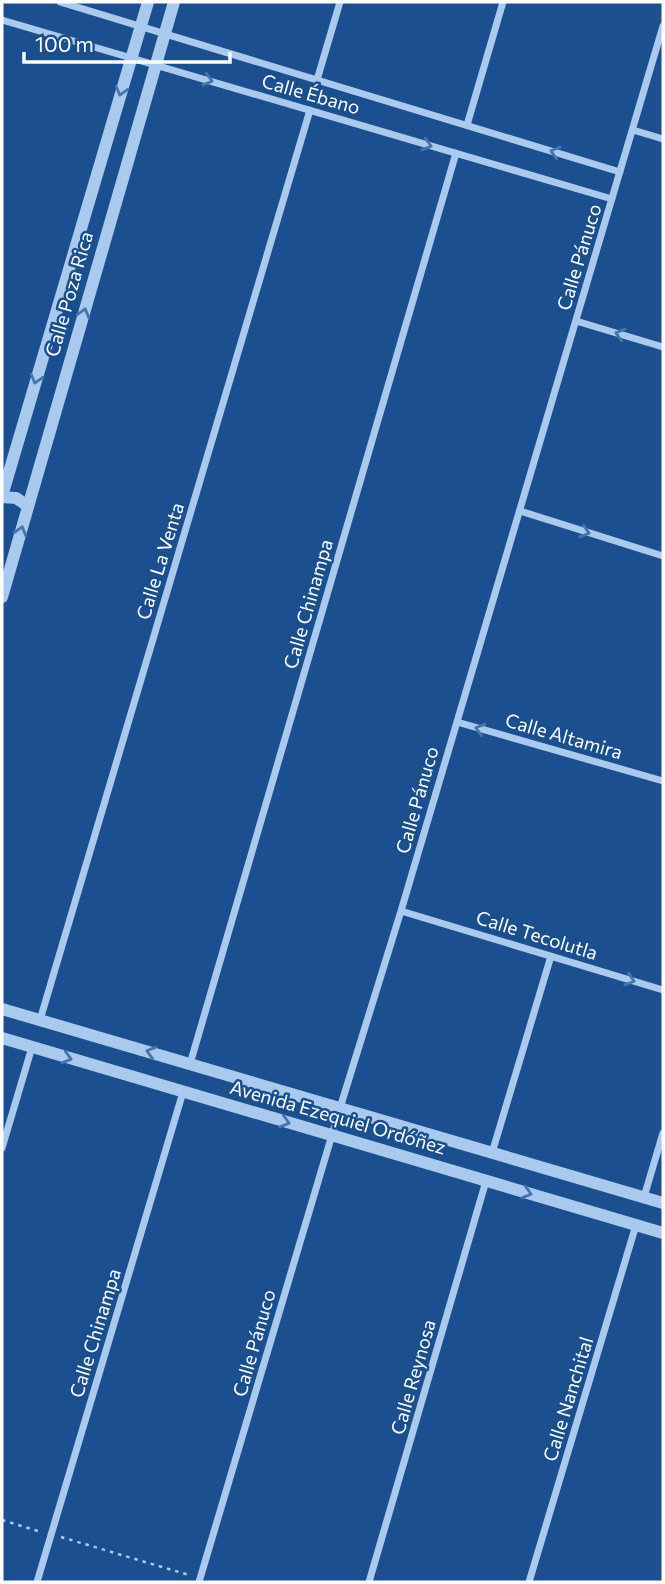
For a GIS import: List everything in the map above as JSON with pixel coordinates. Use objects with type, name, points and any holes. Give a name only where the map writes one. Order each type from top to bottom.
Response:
[{"type":"street","name":"Calle Ébano","points":[[60,2],[620,172]]},
{"type":"street","name":"Calle Poza Rica","points":[[2,496],[148,2]]},
{"type":"street","name":"Calle Poza Rica","points":[[2,597],[7,561],[28,506],[174,2]]},
{"type":"street","points":[[317,80],[340,2]]},
{"type":"street","points":[[467,125],[503,2]]},
{"type":"street","name":"Calle Ébano","points":[[2,20],[612,199]]},
{"type":"street","name":"Calle Pánuco","points":[[200,1580],[663,26]]},
{"type":"street","name":"Calle La Venta","points":[[40,1020],[310,110]]},
{"type":"street","points":[[633,130],[663,139]]},
{"type":"street","name":"Calle Chinampa","points":[[190,1064],[456,153]]},
{"type":"street","points":[[576,321],[663,347]]},
{"type":"street","points":[[2,496],[16,498],[28,506]]},
{"type":"street","points":[[520,512],[663,556]]},
{"type":"street","name":"Calle Altamira","points":[[457,722],[663,781]]},
{"type":"street","name":"Calle Tecolutla","points":[[401,911],[663,990]]},
{"type":"street","points":[[492,1153],[551,956]]},
{"type":"street","name":"Avenida Ezequiel Ordóñez","points":[[2,1009],[663,1203]]},
{"type":"street","name":"Avenida Ezequiel Ordóñez","points":[[2,1038],[663,1233]]},
{"type":"street","points":[[2,1148],[32,1047]]},
{"type":"street","name":"Calle Chinampa","points":[[37,1582],[183,1092]]},
{"type":"street","points":[[644,1197],[663,1133]]},
{"type":"street","name":"Calle Reynosa","points":[[369,1582],[486,1181]]},
{"type":"street","name":"Calle Nanchital","points":[[529,1582],[636,1225]]},
{"type":"path","points":[[2,1520],[200,1580]]}]
